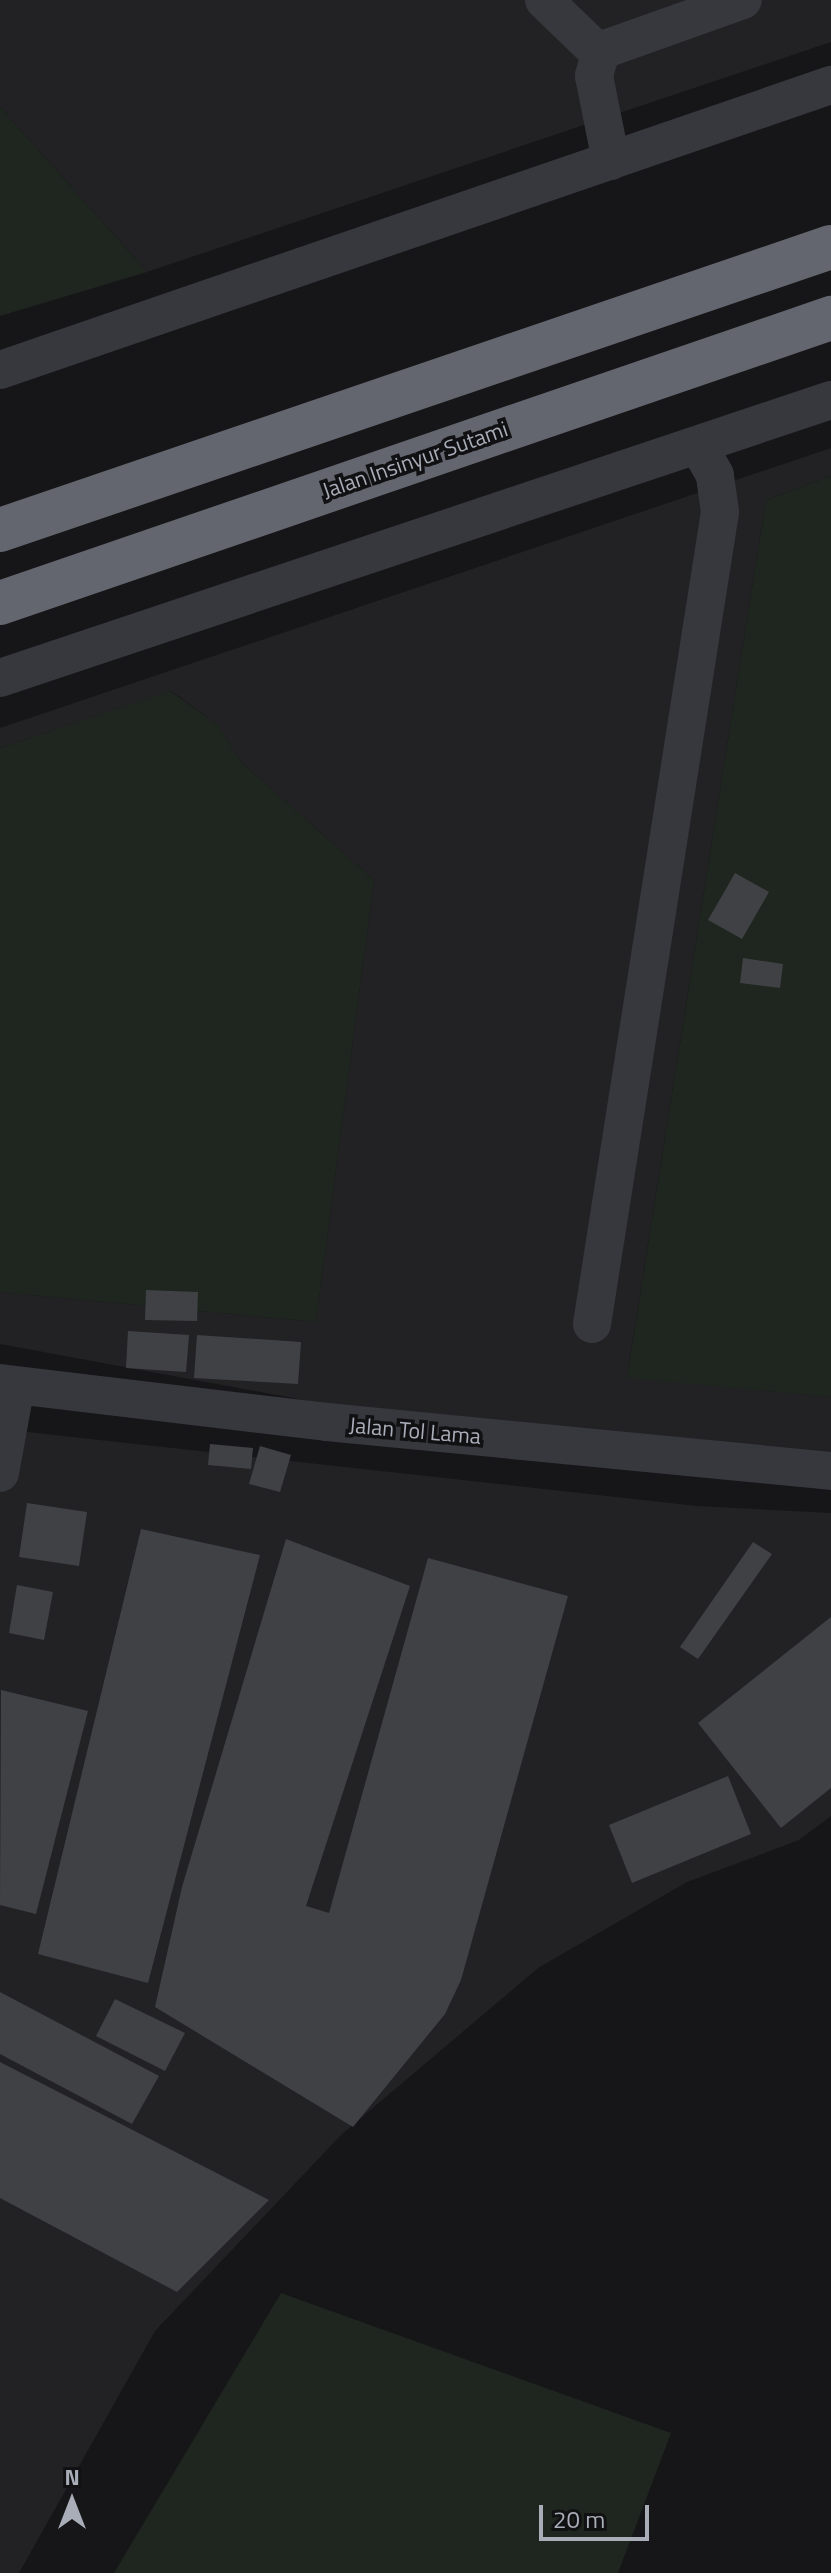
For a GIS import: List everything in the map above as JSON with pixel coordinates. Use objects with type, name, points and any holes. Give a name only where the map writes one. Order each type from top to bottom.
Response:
[{"type":"highway","points":[[0,530],[831,247]]},
{"type":"highway","name":"Jalan Insinyur Sutami","points":[[0,603],[831,318]]},
{"type":"street","points":[[544,0],[600,54]]},
{"type":"street","points":[[611,161],[594,76],[600,54],[608,48],[743,0]]},
{"type":"street","points":[[0,370],[831,85]]},
{"type":"street","points":[[0,678],[831,400]]},
{"type":"street","points":[[592,1324],[720,512],[715,475],[698,445]]},
{"type":"street","points":[[0,1473],[8,1384]]},
{"type":"street","name":"Jalan Tol Lama","points":[[8,1384],[327,1422],[831,1471]]},
{"type":"shaded area","points":[[0,0],[831,0],[831,42],[147,272],[0,107]]},
{"type":"shaded area","points":[[0,107],[147,272],[0,316]]},
{"type":"shaded area","points":[[831,448],[831,476],[766,500],[627,1377],[831,1397],[831,1456],[347,1408],[0,1344],[0,1292],[316,1322],[374,880],[241,762],[218,725],[171,691],[0,748],[0,728]]},
{"type":"shaded area","points":[[831,476],[831,1397],[627,1378],[766,500]]},
{"type":"shaded area","points":[[170,691],[218,725],[241,762],[374,880],[316,1322],[0,1292],[0,748]]},
{"type":"shaded area","points":[[0,1429],[697,1506],[831,1513],[831,1816],[799,1840],[687,1882],[538,1968],[341,2135],[155,2331],[19,2573],[0,2573]]},
{"type":"shaded area","points":[[281,2293],[671,2433],[618,2573],[114,2573]]},
{"type":"building","points":[[735,873],[769,892],[742,939],[708,920]]},
{"type":"building","points":[[743,958],[783,964],[780,988],[740,983]]},
{"type":"building","points":[[146,1290],[198,1292],[197,1321],[145,1320]]},
{"type":"building","points":[[128,1331],[189,1335],[186,1372],[126,1368]]},
{"type":"building","points":[[197,1335],[301,1342],[298,1384],[194,1378]]},
{"type":"building","points":[[210,1444],[253,1448],[251,1469],[208,1465]]},
{"type":"building","points":[[260,1446],[291,1455],[280,1492],[249,1484]]},
{"type":"building","points":[[27,1503],[87,1512],[79,1566],[19,1557]]},
{"type":"building","points":[[141,1529],[260,1555],[148,1983],[38,1954]]},
{"type":"building","points":[[286,1539],[410,1586],[306,1906],[329,1913],[428,1558],[568,1596],[461,1980],[445,2014],[353,2127],[155,2007],[182,1887]]},
{"type":"building","points":[[753,1542],[772,1554],[698,1659],[680,1647]]},
{"type":"building","points":[[17,1585],[53,1592],[44,1640],[9,1633]]},
{"type":"building","points":[[831,1617],[831,1788],[781,1828],[698,1723]]},
{"type":"building","points":[[1,1690],[88,1711],[36,1914],[0,1905]]},
{"type":"building","points":[[728,1776],[751,1834],[632,1883],[609,1825]]},
{"type":"building","points":[[0,1992],[159,2076],[132,2124],[0,2054]]},
{"type":"building","points":[[115,1999],[185,2033],[165,2071],[96,2036]]},
{"type":"building","points":[[0,2062],[269,2200],[177,2292],[0,2198]]}]
